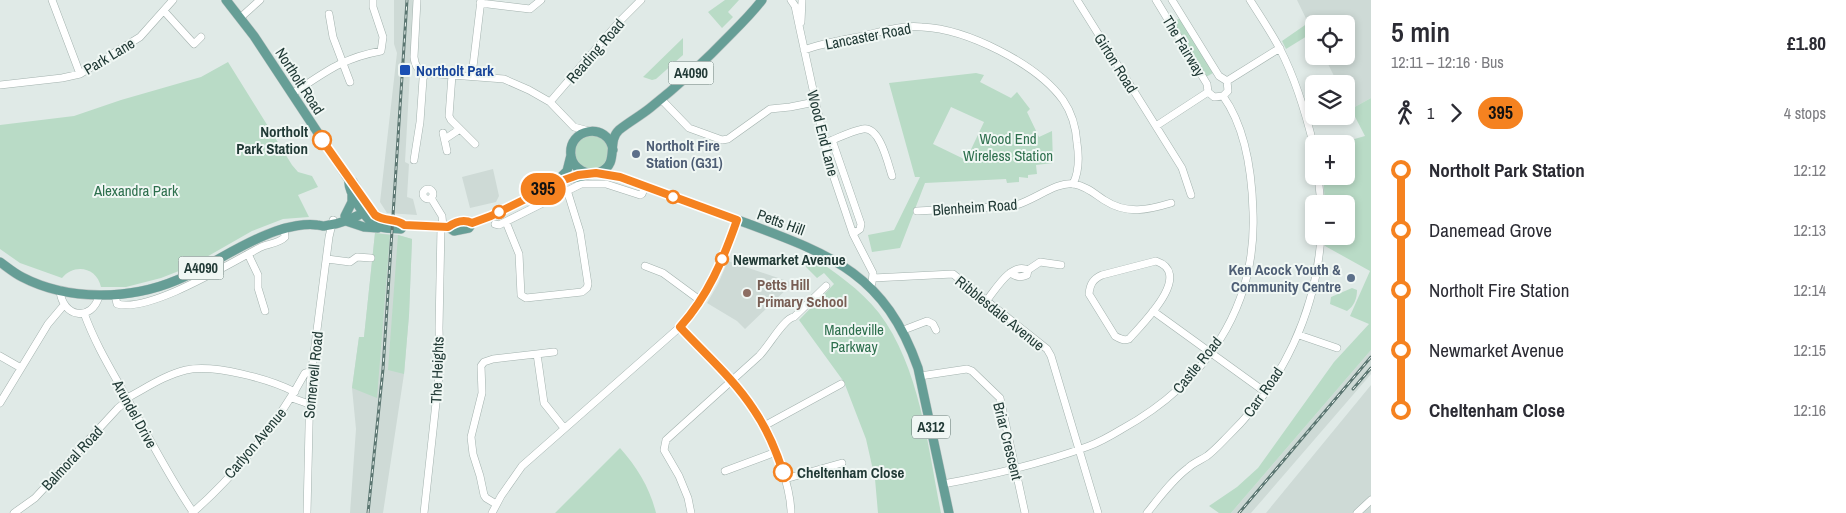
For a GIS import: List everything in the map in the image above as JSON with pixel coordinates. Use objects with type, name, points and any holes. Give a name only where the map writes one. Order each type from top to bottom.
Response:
[{"type":"main road","name":"Northolt Road","points":[[226,0],[349,180],[353,182],[373,223],[384,227]]},
{"type":"main road","name":"A4090","points":[[754,10],[762,0]]},
{"type":"main road","name":"A4090","points":[[591,131],[611,132],[622,128],[661,99],[766,0]]},
{"type":"main road","points":[[620,177],[614,170],[613,154],[611,142],[605,136],[591,131],[578,136],[571,151],[576,166],[582,171],[593,174],[608,166],[613,154],[615,136],[622,128]]},
{"type":"main road","name":"Petts Hill","points":[[551,185],[567,171],[571,151]]},
{"type":"main road","name":"Petts Hill","points":[[404,225],[444,227],[454,231],[469,228],[472,223],[494,215],[551,185],[572,177],[593,174],[620,177],[822,253],[848,269],[870,288]]},
{"type":"main road","name":"Northolt Road","points":[[349,180],[348,185],[352,193],[366,208],[380,219],[402,222],[404,225]]},
{"type":"main road","points":[[352,193],[352,202],[346,219],[364,227],[384,227]]},
{"type":"main road","name":"A4090","points":[[0,262],[28,280],[60,290],[99,296],[147,291],[178,280],[246,243],[284,229],[327,224],[346,219],[366,208]]},
{"type":"main road","name":"A312","points":[[384,227],[401,229],[404,225]]},
{"type":"main road","name":"A312","points":[[870,288],[886,306],[902,331],[920,376],[949,513]]},
{"type":"street","points":[[52,0],[80,74]]},
{"type":"street","name":"Park Lane","points":[[0,85],[62,78],[80,74],[140,37],[173,0]]},
{"type":"street","points":[[240,18],[260,0]]},
{"type":"street","points":[[292,94],[342,62],[364,54],[381,51],[383,37],[373,7],[373,0]]},
{"type":"street","points":[[417,0],[414,57],[415,64],[422,72],[504,79],[550,102],[577,128],[591,131]]},
{"type":"street","points":[[472,75],[480,1],[530,8],[541,0]]},
{"type":"street","name":"Reading Road","points":[[550,102],[619,22],[641,0]]},
{"type":"street","name":"Wood End Lane","points":[[791,0],[800,30],[815,102],[828,141],[861,224],[860,229],[853,234],[872,270],[873,278]]},
{"type":"street","name":"Wood End Lane","points":[[800,30],[802,0]]},
{"type":"street","name":"Girton Road","points":[[1077,0],[1182,168],[1191,195]]},
{"type":"street","name":"The Fairway","points":[[1156,0],[1207,84],[1208,92]]},
{"type":"street","name":"The Fairway","points":[[1172,0],[1219,76],[1227,81]]},
{"type":"street","points":[[1250,0],[1280,48],[1301,102],[1311,135]]},
{"type":"street","points":[[164,11],[194,44],[201,37]]},
{"type":"street","points":[[330,14],[334,37],[350,82]]},
{"type":"street","name":"Lancaster Road","points":[[804,50],[821,44],[889,29],[916,26],[936,28],[1001,51],[1031,68],[1064,100],[1076,130],[1078,154],[1076,178],[1073,184]]},
{"type":"street","points":[[1156,126],[1208,92],[1214,97],[1223,96],[1228,91],[1227,81],[1280,48]]},
{"type":"street","points":[[414,160],[422,72]]},
{"type":"street","points":[[452,75],[449,116],[475,144]]},
{"type":"street","points":[[1207,84],[1211,78],[1219,76]]},
{"type":"street","name":"Castle Road","points":[[943,484],[1016,469],[1090,446],[1156,409],[1183,385],[1210,353],[1238,307],[1248,272],[1253,238],[1253,199],[1245,151],[1236,118],[1223,96]]},
{"type":"street","points":[[661,99],[689,128],[717,140],[728,139],[770,109],[815,102]]},
{"type":"street","points":[[568,121],[572,130],[571,151]]},
{"type":"street","points":[[447,151],[444,136],[460,129]]},
{"type":"street","points":[[828,141],[864,129],[871,130],[877,135],[892,176]]},
{"type":"street","points":[[495,224],[499,225],[506,222],[581,184],[601,183],[641,195],[645,186]]},
{"type":"street","points":[[1073,184],[1088,190],[1109,203],[1127,210],[1143,211],[1171,203]]},
{"type":"street","name":"Blenheim Road","points":[[917,211],[1012,206],[1026,203],[1054,187],[1073,184]]},
{"type":"street","points":[[506,222],[519,254],[519,290],[523,297],[582,292],[587,288],[588,284],[580,232],[568,190]]},
{"type":"street","points":[[431,198],[442,216],[444,227]]},
{"type":"street","points":[[492,513],[501,496],[522,466],[680,327],[701,302],[716,276],[737,220]]},
{"type":"street","name":"Somervell Road","points":[[307,513],[309,404],[327,259],[329,237],[327,224]]},
{"type":"street","name":"The Heights","points":[[424,513],[440,366],[438,328],[444,227]]},
{"type":"street","points":[[115,295],[115,302],[121,305],[141,302],[181,290],[248,254],[284,239],[284,229]]},
{"type":"street","name":"Carr Road","points":[[1147,513],[1187,468],[1206,456],[1240,424],[1265,392],[1283,364],[1298,335],[1312,295],[1320,245]]},
{"type":"street","points":[[248,254],[258,275],[258,288],[265,311]]},
{"type":"street","points":[[327,259],[350,262],[357,257],[371,258]]},
{"type":"street","points":[[987,300],[1014,269],[1024,268],[1028,270],[1040,262],[1061,265]]},
{"type":"street","points":[[1150,262],[1161,263],[1169,270],[1171,280],[1153,311],[1129,339],[1119,339],[1115,336],[1089,294],[1091,283],[1095,277],[1102,274],[1150,262]]},
{"type":"street","points":[[646,266],[663,273],[701,302]]},
{"type":"street","name":"Ribblesdale Avenue","points":[[873,278],[953,274],[1041,344],[1052,356],[1098,513]]},
{"type":"street","points":[[870,288],[873,278]]},
{"type":"street","points":[[691,513],[684,487],[666,454],[664,444],[666,440],[768,346],[789,317],[794,317],[826,286]]},
{"type":"street","points":[[60,290],[64,306],[73,312],[84,313],[95,305],[99,296]]},
{"type":"street","points":[[0,403],[48,324],[64,306]]},
{"type":"street","points":[[1153,311],[1265,392]]},
{"type":"street","name":"Arundel Drive","points":[[84,313],[102,355],[193,513]]},
{"type":"street","points":[[902,331],[927,321],[933,324],[936,330]]},
{"type":"street","points":[[680,327],[732,380],[764,426],[786,479],[791,513]]},
{"type":"street","points":[[1298,335],[1337,348]]},
{"type":"street","points":[[496,504],[484,495],[471,445],[472,431],[482,393],[481,366],[488,360],[554,352]]},
{"type":"street","points":[[537,354],[544,403],[564,428]]},
{"type":"street","points":[[0,356],[21,368]]},
{"type":"street","name":"Balmoral Road","points":[[14,513],[35,498],[128,399],[172,375],[196,369],[217,370],[252,377],[282,386],[309,404]]},
{"type":"street","name":"Briar Crescent","points":[[920,376],[967,369],[972,371],[1000,398],[1025,513]]},
{"type":"street","name":"Carlyon Avenue","points":[[193,513],[253,448],[293,395],[305,373],[312,371]]},
{"type":"street","points":[[764,426],[841,384]]},
{"type":"street","points":[[725,471],[776,452]]},
{"type":"street","points":[[786,479],[842,463]]},
{"type":"street","points":[[1357,513],[1371,500]]},
{"type":"shaded area","points":[[394,0],[414,0],[405,162],[409,164],[407,197],[413,199],[417,215],[387,213],[380,202],[397,53],[394,44]]},
{"type":"shaded area","points":[[1297,0],[1371,0],[1371,98],[1355,107],[1355,75],[1334,75],[1328,65],[1355,65],[1355,15],[1305,16]]},
{"type":"shaded area","points":[[493,169],[499,196],[496,202],[470,208],[462,177]]},
{"type":"shaded area","points":[[375,233],[398,235],[412,239],[409,315],[404,374],[383,513],[350,513],[356,429],[352,388],[359,337],[364,337]]},
{"type":"shaded area","name":"Petts Hill Primary School","points":[[728,261],[793,283],[745,329],[737,321],[707,303]]},
{"type":"shaded area","points":[[1371,350],[1371,374],[1251,513],[1231,513]]},
{"type":"shaded area","points":[[1371,385],[1371,513],[1266,513]]},
{"type":"green space","points":[[725,0],[739,0],[728,12],[733,17],[722,28],[708,12]]},
{"type":"green space","points":[[1180,18],[1213,73],[1206,77],[1173,22]]},
{"type":"green space","points":[[1305,25],[1305,37],[1286,49],[1282,41]]},
{"type":"green space","points":[[683,38],[683,55],[656,79],[652,80],[643,77]]},
{"type":"green space","name":"Alexandra Park","points":[[228,62],[292,165],[298,172],[312,176],[318,187],[298,195],[309,217],[283,219],[252,231],[189,267],[161,278],[126,287],[101,287],[95,275],[84,269],[73,270],[62,278],[20,263],[0,249],[0,125],[74,116],[201,77]]},
{"type":"green space","name":"Wood End Wireless Station","points":[[976,73],[984,75],[980,82],[1011,98],[1017,92],[1030,109],[1027,112],[1039,137],[1052,131],[1053,163],[1036,165],[1037,174],[1028,175],[1028,178],[1019,177],[1019,182],[1007,183],[1006,179],[925,183],[900,248],[872,252],[868,235],[894,230],[920,177],[915,177],[889,83]],"holes":[[[951,107],[984,122],[966,160],[933,144]]]},
{"type":"green space","points":[[1371,98],[1371,350],[1231,513],[1219,513],[1209,506],[1237,487],[1258,468],[1334,362],[1369,324],[1350,316],[1370,271],[1325,246],[1355,245],[1355,195],[1324,195],[1324,185],[1355,185],[1355,139],[1365,136],[1355,117],[1355,107]]},
{"type":"green space","points":[[592,135],[599,136],[604,140],[608,145],[608,159],[604,164],[599,168],[592,169],[585,168],[580,164],[576,159],[575,152],[576,145],[580,140],[585,136]]},
{"type":"green space","points":[[375,233],[390,235],[377,398],[352,388],[359,337],[364,337]]},
{"type":"green space","points":[[398,235],[412,239],[409,315],[404,374],[388,370]]},
{"type":"green space","name":"Mandeville Parkway","points":[[809,255],[838,274],[864,296],[879,313],[893,334],[913,383],[920,409],[941,513],[878,513],[875,479],[866,439],[844,382],[799,320],[834,284],[824,273],[817,278],[806,267]]},
{"type":"green space","points":[[1352,288],[1357,290],[1356,296],[1353,305],[1347,311],[1330,304],[1331,297]]},
{"type":"green space","points":[[620,448],[642,478],[656,513],[555,513]]},
{"type":"railway","points":[[368,513],[383,369],[407,0]]},
{"type":"railway","points":[[1239,513],[1371,357]]},
{"type":"railway","points":[[1353,389],[1371,368]]},
{"type":"bus line","name":"395","points":[[322,140],[375,215],[382,220],[402,222],[404,225],[448,227],[453,223],[467,220],[472,223],[491,216],[551,185],[578,175],[596,173],[620,177],[737,220],[716,276],[701,302],[680,327],[732,380],[755,410],[776,452],[783,472]]},
{"type":"place","name":"Northolt Park","points":[[405,70]]},
{"type":"place","name":"Northolt Park Station","points":[[322,140]]},
{"type":"place","name":"Northolt Fire Station (G31)","points":[[636,154]]},
{"type":"place","name":"Newmarket Avenue","points":[[722,259]]},
{"type":"place","name":"Ken Acock Youth & Community Centre","points":[[1351,278]]},
{"type":"place","name":"Petts Hill Primary School","points":[[747,293]]},
{"type":"place","name":"Cheltenham Close","points":[[783,472]]}]
